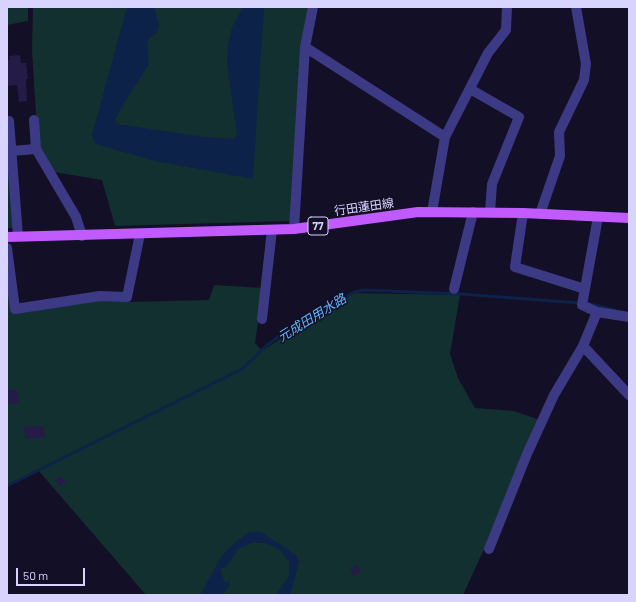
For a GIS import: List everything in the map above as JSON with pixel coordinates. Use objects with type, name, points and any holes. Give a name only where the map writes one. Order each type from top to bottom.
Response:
[{"type":"main road","name":"行田蓮田線","points":[[7,237],[294,230],[418,212],[490,212],[629,218]]},
{"type":"street","points":[[294,230],[305,47],[313,7]]},
{"type":"street","points":[[432,212],[445,137],[488,53],[506,30],[507,7]]},
{"type":"street","points":[[540,214],[560,156],[558,132],[584,80],[586,64],[576,7]]},
{"type":"street","points":[[305,47],[445,137]]},
{"type":"street","points":[[470,89],[519,117],[492,184],[490,212]]},
{"type":"street","points":[[34,120],[36,149],[76,217],[82,236]]},
{"type":"street","points":[[9,121],[18,236]]},
{"type":"street","points":[[12,151],[36,149]]},
{"type":"street","points":[[454,290],[473,212]]},
{"type":"street","points":[[523,213],[515,267],[584,298],[597,312],[629,317]]},
{"type":"street","points":[[584,298],[598,216]]},
{"type":"street","points":[[262,318],[272,230]]},
{"type":"street","points":[[7,248],[15,309],[100,296],[127,297],[140,234]]},
{"type":"street","points":[[488,549],[527,454],[554,396],[583,346],[597,312]]},
{"type":"street","points":[[583,346],[629,396]]},
{"type":"green space","points":[[7,7],[28,7],[28,21],[7,25]]},
{"type":"green space","points":[[33,7],[309,7],[290,221],[115,226],[102,180],[54,172],[38,146],[32,50]]},
{"type":"green space","points":[[7,134],[13,228],[7,228]]},
{"type":"green space","points":[[7,279],[11,312],[103,298],[130,302],[209,300],[214,285],[263,288],[255,343],[262,351],[328,307],[354,293],[460,295],[450,354],[458,378],[475,408],[514,411],[540,420],[512,488],[463,595],[146,595],[38,470],[7,485]]},
{"type":"water","points":[[127,7],[154,7],[159,26],[156,34],[149,38],[147,43],[149,64],[115,120],[117,124],[204,137],[234,139],[237,135],[227,63],[228,45],[232,27],[243,7],[264,7],[253,179],[155,161],[96,144],[92,135]]},
{"type":"water","points":[[250,532],[261,532],[296,555],[299,562],[290,595],[276,595],[289,576],[289,562],[280,550],[266,543],[251,543],[238,549],[226,567],[220,569],[225,583],[230,581],[230,584],[223,595],[200,595],[222,555],[235,542]]},
{"type":"building","points":[[20,55],[21,63],[26,63],[28,79],[26,79],[27,101],[19,102],[17,85],[7,86],[7,60],[10,59],[9,56]]},
{"type":"building","points":[[7,390],[17,390],[19,403],[7,404]]},
{"type":"building","points":[[44,426],[45,437],[25,439],[24,427]]},
{"type":"building","points":[[60,476],[66,482],[60,486],[55,480]]},
{"type":"building","points":[[357,565],[361,572],[353,576],[350,569]]},
{"type":"waterway","name":"元成田用水路","points":[[7,486],[242,369],[266,346],[282,334],[354,292],[363,290],[461,294],[580,303]]},
{"type":"waterway","name":"元成田用水路","points":[[590,304],[615,310]]}]
